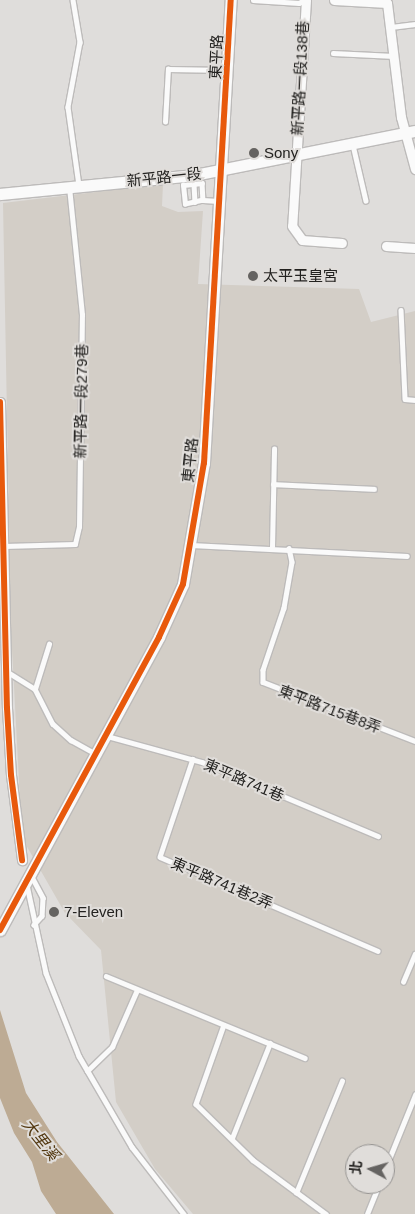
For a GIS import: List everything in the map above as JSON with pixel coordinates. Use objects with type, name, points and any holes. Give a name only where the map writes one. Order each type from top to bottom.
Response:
[{"type":"street","name":"東平路","points":[[0,930],[174,608],[183,584],[204,463],[223,169],[231,0]]},
{"type":"street","name":"新平路一段138巷","points":[[305,0],[292,226],[295,233],[302,240],[342,243]]},
{"type":"street","points":[[334,0],[387,3],[394,56],[410,132],[415,169]]},
{"type":"street","name":"新平路一段","points":[[0,194],[194,175],[410,132]]},
{"type":"street","points":[[386,246],[415,248]]},
{"type":"street","points":[[0,402],[6,671],[11,775],[22,860]]},
{"type":"lane","points":[[73,0],[80,42],[68,107],[74,186]]},
{"type":"lane","points":[[253,0],[305,0]]},
{"type":"lane","points":[[391,27],[415,24]]},
{"type":"lane","points":[[333,53],[394,56]]},
{"type":"lane","points":[[165,122],[168,69],[228,70]]},
{"type":"lane","points":[[353,144],[366,201]]},
{"type":"lane","points":[[203,200],[202,183],[183,185],[185,204],[203,200],[220,201]]},
{"type":"lane","points":[[194,184],[195,202]]},
{"type":"lane","name":"新平路一段279巷","points":[[4,546],[75,544],[79,527],[82,315],[74,186]]},
{"type":"lane","points":[[401,310],[405,399],[415,400]]},
{"type":"lane","points":[[272,547],[274,449]]},
{"type":"lane","points":[[273,484],[374,489]]},
{"type":"lane","points":[[191,545],[272,547],[407,556]]},
{"type":"lane","name":"東平路715巷8弄","points":[[289,548],[292,562],[284,608],[263,670],[263,682],[415,742]]},
{"type":"lane","points":[[35,689],[49,644]]},
{"type":"lane","points":[[6,671],[35,689],[53,724],[71,740],[95,754]]},
{"type":"lane","name":"東平路741巷","points":[[106,736],[192,760],[378,836]]},
{"type":"lane","name":"東平路741巷2弄","points":[[192,760],[160,857],[378,950]]},
{"type":"lane","points":[[29,879],[43,898],[42,916],[34,925]]},
{"type":"lane","points":[[29,879],[34,925],[55,1000],[86,1071],[132,1147],[184,1214]]},
{"type":"lane","points":[[403,982],[415,954]]},
{"type":"lane","points":[[106,976],[305,1058]]},
{"type":"lane","points":[[86,1071],[112,1047],[137,990]]},
{"type":"lane","points":[[224,1025],[196,1104],[253,1160],[326,1214]]},
{"type":"lane","points":[[232,1138],[270,1043]]},
{"type":"lane","points":[[296,1193],[342,1081]]},
{"type":"lane","points":[[395,1144],[415,1095]]},
{"type":"lane","points":[[367,1214],[375,1194]]},
{"type":"shaded area","points":[[163,184],[162,206],[178,212],[203,211],[198,284],[359,289],[371,322],[415,311],[415,1214],[193,1214],[155,1169],[116,1102],[101,950],[65,913],[22,838],[11,630],[3,203]]},
{"type":"water","name":"大里溪","points":[[0,1010],[26,1093],[57,1142],[114,1214],[56,1214],[41,1191],[32,1162],[14,1133],[0,1098]]},
{"type":"cycle path","points":[[0,930],[159,637],[183,584],[204,463],[231,0]]},
{"type":"cycle path","points":[[0,402],[7,708],[11,775],[22,860]]},
{"type":"place","name":"Sony","points":[[254,153]]},
{"type":"place","name":"太平玉皇宮","points":[[253,276]]},
{"type":"place","name":"7-Eleven","points":[[54,912]]}]
